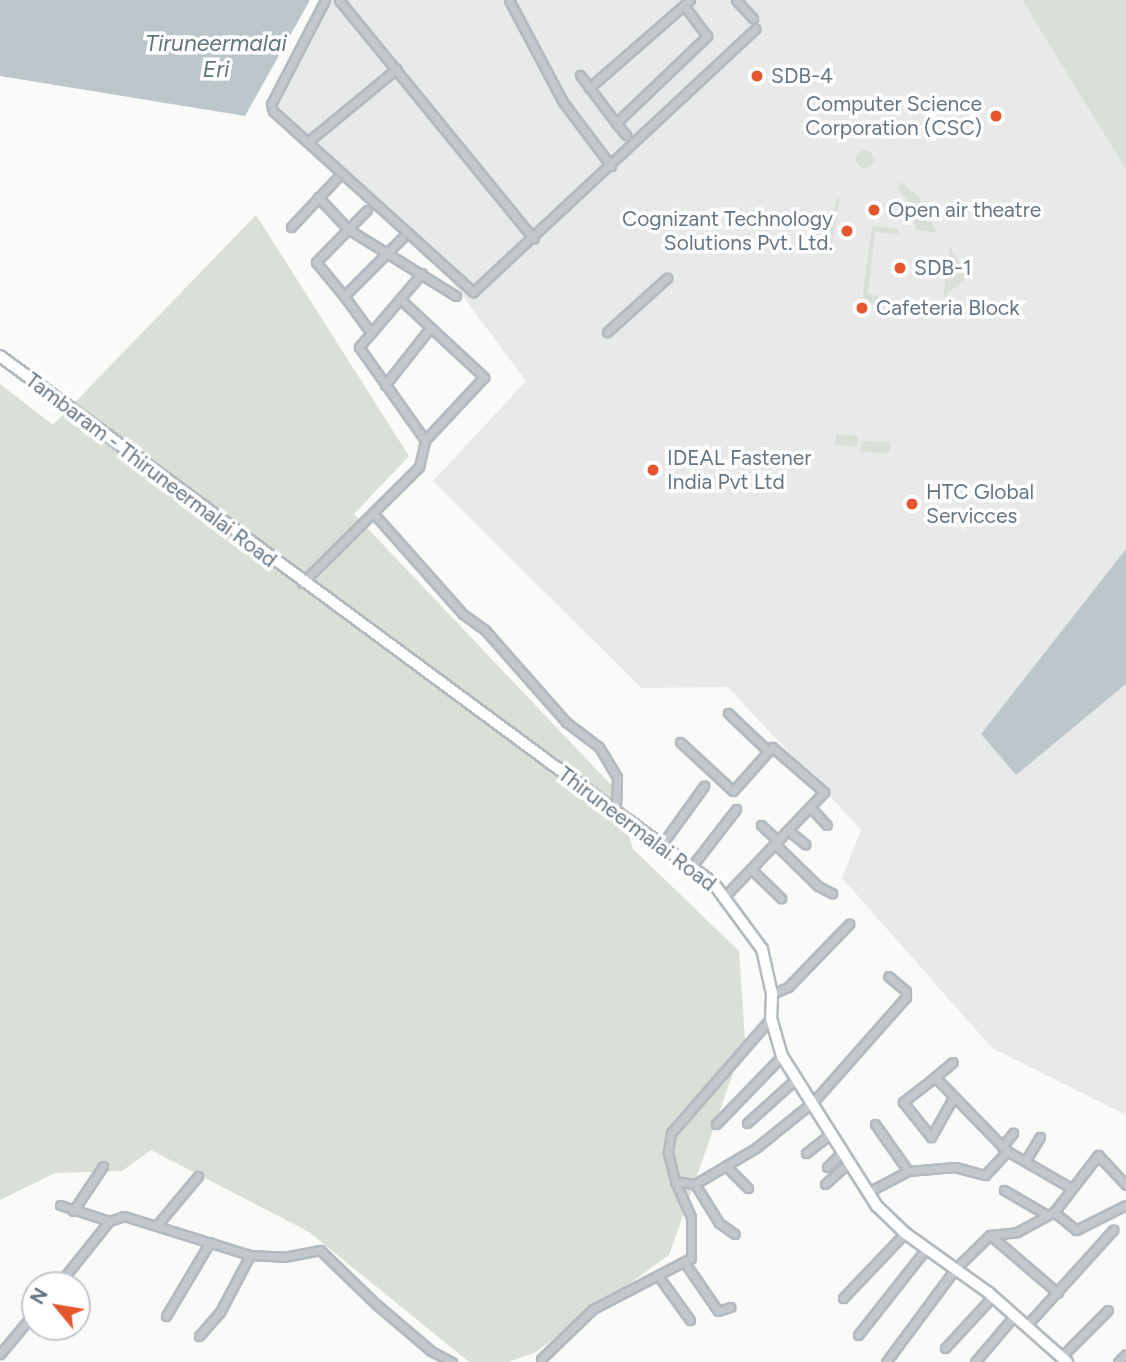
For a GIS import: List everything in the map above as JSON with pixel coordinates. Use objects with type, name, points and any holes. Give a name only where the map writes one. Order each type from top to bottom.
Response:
[{"type":"street","points":[[325,0],[271,104],[472,292],[534,239],[755,29]]},
{"type":"street","points":[[339,0],[534,239]]},
{"type":"street","points":[[509,0],[563,102],[611,166]]},
{"type":"street","points":[[736,0],[753,18]]},
{"type":"street","points":[[589,88],[687,3],[707,36],[616,122]]},
{"type":"street","points":[[310,140],[396,69]]},
{"type":"street","points":[[580,75],[626,135]]},
{"type":"street","points":[[291,227],[336,179]]},
{"type":"street","points":[[318,197],[348,229],[456,296]]},
{"type":"street","points":[[367,210],[316,262],[371,333]]},
{"type":"street","points":[[344,296],[402,238]]},
{"type":"street","points":[[422,273],[359,347],[425,440]]},
{"type":"street","points":[[607,332],[667,278]]},
{"type":"street","points":[[302,583],[374,515],[419,467],[425,440],[484,377],[400,299]]},
{"type":"street","points":[[386,385],[430,328]]},
{"type":"street","name":"Tambaram - Thiruneermalai Road","points":[[0,356],[302,583]]},
{"type":"street","points":[[374,515],[463,614],[485,630],[548,697],[566,722],[599,747],[617,777],[616,811]]},
{"type":"street","name":"Thiruneermalai Road","points":[[302,583],[692,866],[725,897],[762,949],[772,994],[771,1018],[782,1056],[814,1101],[829,1135],[867,1192],[905,1233],[992,1296],[1064,1359]]},
{"type":"street","points":[[729,713],[768,751]]},
{"type":"street","points":[[680,742],[733,790],[774,747],[823,790],[811,808],[725,897]]},
{"type":"street","points":[[662,844],[704,786]]},
{"type":"street","points":[[811,808],[827,825]]},
{"type":"street","points":[[692,866],[736,809]]},
{"type":"street","points":[[761,825],[818,886],[832,893]]},
{"type":"street","points":[[789,831],[805,844]]},
{"type":"street","points":[[751,869],[781,898]]},
{"type":"street","points":[[772,994],[789,986],[849,924]]},
{"type":"street","points":[[674,1181],[695,1184],[726,1167],[814,1101],[906,997],[906,991],[888,976]]},
{"type":"street","points":[[540,1361],[593,1309],[685,1263],[694,1251],[691,1217],[674,1181],[668,1152],[678,1121],[771,1018]]},
{"type":"street","points":[[716,1124],[782,1056]]},
{"type":"street","points":[[953,1062],[903,1102],[931,1137],[953,1098]]},
{"type":"street","points":[[935,1077],[1005,1149],[1071,1188]]},
{"type":"street","points":[[747,1123],[797,1078]]},
{"type":"street","points":[[875,1124],[908,1171]]},
{"type":"street","points":[[867,1192],[908,1171],[956,1167],[985,1175],[1005,1149],[1013,1133]]},
{"type":"street","points":[[806,1153],[829,1135]]},
{"type":"street","points":[[1026,1160],[1040,1137]]},
{"type":"street","points":[[886,1362],[955,1269],[990,1235],[1017,1231],[1051,1214],[1098,1155],[1126,1185]]},
{"type":"street","points":[[827,1167],[844,1158]]},
{"type":"street","points":[[825,1184],[844,1158]]},
{"type":"street","points":[[73,1210],[103,1166]]},
{"type":"street","points":[[726,1167],[748,1188]]},
{"type":"street","points":[[157,1225],[198,1175]]},
{"type":"street","points":[[695,1184],[719,1223],[735,1234]]},
{"type":"street","points":[[1004,1190],[1076,1230],[1126,1205]]},
{"type":"street","points":[[60,1205],[109,1221]]},
{"type":"street","points":[[69,1271],[109,1221],[124,1216],[250,1255],[284,1257],[320,1250],[376,1304],[431,1351],[452,1362]]},
{"type":"street","points":[[1026,1326],[1113,1230]]},
{"type":"street","points":[[843,1298],[905,1233]]},
{"type":"street","points":[[990,1235],[1058,1293]]},
{"type":"street","points":[[166,1316],[211,1242]]},
{"type":"street","points":[[858,1335],[926,1249]]},
{"type":"street","points":[[199,1336],[220,1312],[250,1255]]},
{"type":"street","points":[[685,1263],[718,1311],[730,1307]]},
{"type":"street","points":[[659,1277],[690,1321]]},
{"type":"street","points":[[945,1348],[992,1296]]},
{"type":"street","points":[[1064,1359],[1108,1310]]},
{"type":"street","points":[[975,1362],[1014,1316]]},
{"type":"street","points":[[0,1354],[21,1329]]},
{"type":"street","points":[[1118,1362],[1126,1354]]},
{"type":"shaded area","points":[[327,0],[1022,0],[1126,170],[1126,1115],[992,1048],[842,878],[861,830],[728,687],[641,688],[433,481],[526,381],[437,262],[270,109]]},
{"type":"shaded area","points":[[1022,0],[1126,0],[1126,170]]},
{"type":"shaded area","points":[[861,150],[869,150],[874,159],[872,166],[861,168],[856,163],[856,155]]},
{"type":"shaded area","points":[[901,182],[918,196],[937,233],[916,230],[910,204],[897,188]]},
{"type":"shaded area","points":[[836,199],[840,199],[830,254],[825,254]]},
{"type":"shaded area","points":[[256,215],[409,456],[354,514],[613,787],[633,849],[739,951],[745,1039],[669,1255],[534,1353],[508,1362],[469,1362],[309,1232],[151,1150],[122,1171],[55,1173],[0,1200],[0,384],[53,425]]},
{"type":"shaded area","points":[[872,226],[898,229],[898,234],[875,232],[868,294],[879,296],[878,304],[862,302]]},
{"type":"shaded area","points":[[950,247],[968,277],[943,297]]},
{"type":"shaded area","points":[[836,434],[858,436],[857,447],[835,445]]},
{"type":"shaded area","points":[[861,441],[890,442],[890,453],[861,452]]},
{"type":"water","name":"Tiruneermalai Eri","points":[[0,0],[310,0],[245,116],[0,76]]},
{"type":"water","points":[[1126,549],[1126,684],[1016,775],[981,734]]},
{"type":"place","name":"SDB-4","points":[[757,76]]},
{"type":"place","name":"Computer Science Corporation (CSC)","points":[[996,116]]},
{"type":"place","name":"Open air theatre","points":[[874,210]]},
{"type":"place","name":"Cognizant Technology Solutions Pvt. Ltd.","points":[[847,231]]},
{"type":"place","name":"SDB-1","points":[[900,268]]},
{"type":"place","name":"Cafeteria Block","points":[[862,308]]},
{"type":"place","name":"IDEAL Fastener India Pvt Ltd","points":[[653,470]]},
{"type":"place","name":"HTC Global Servicces","points":[[912,504]]}]
